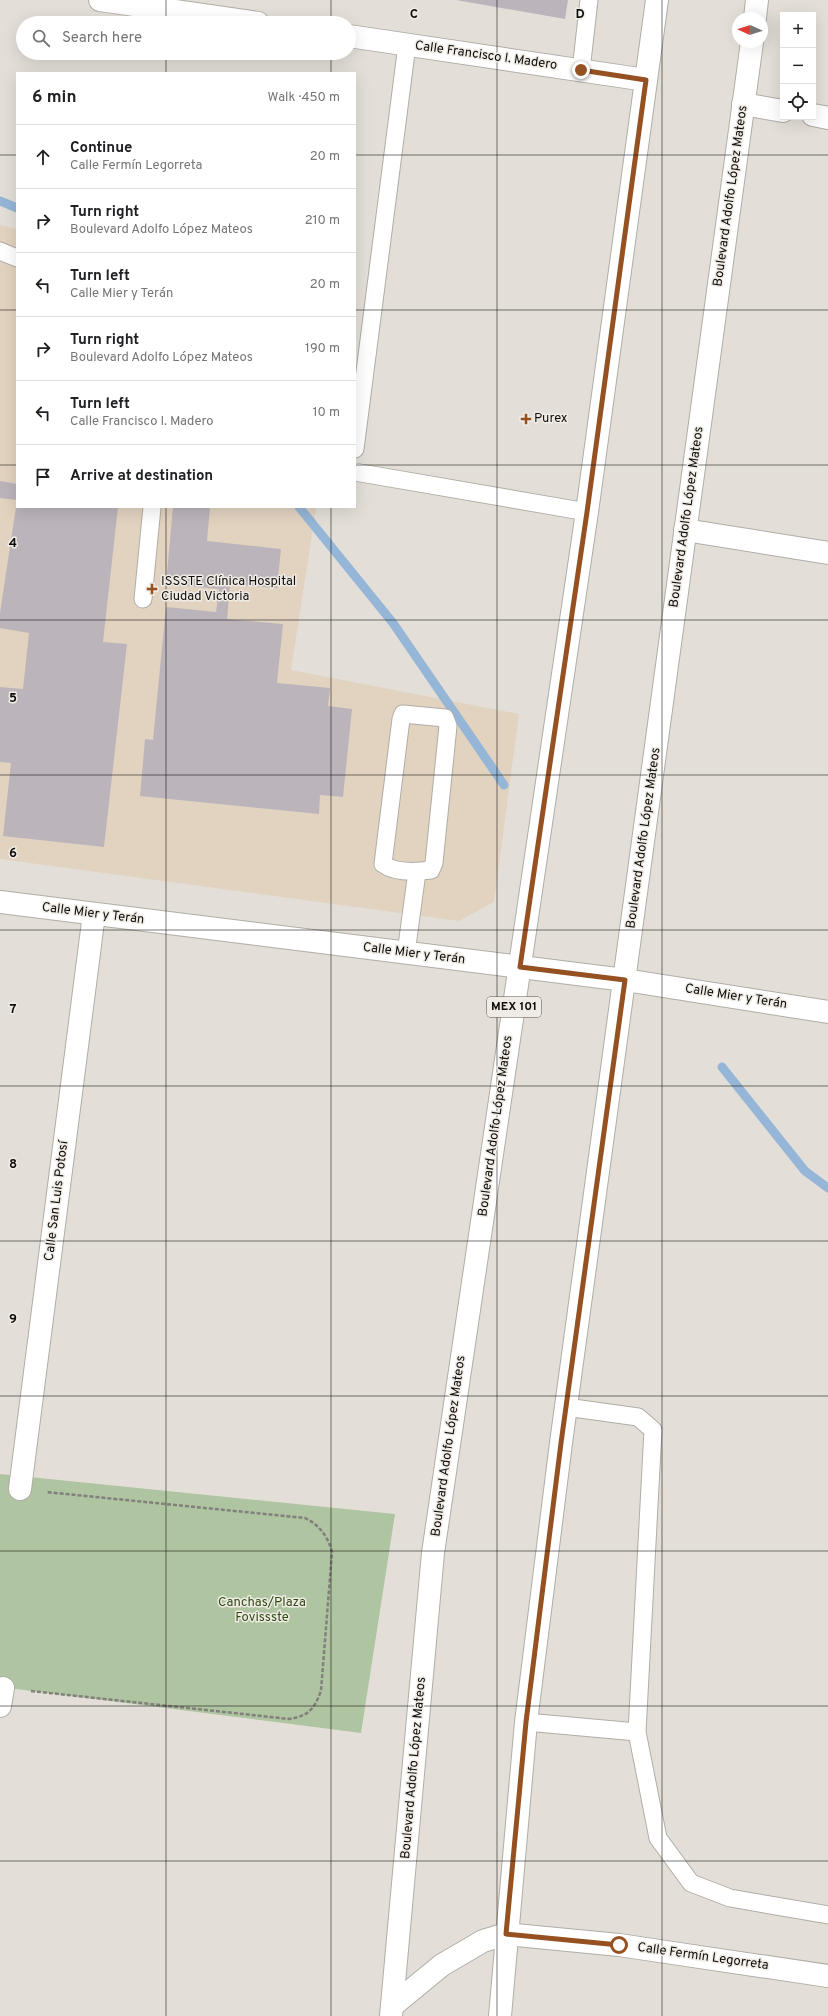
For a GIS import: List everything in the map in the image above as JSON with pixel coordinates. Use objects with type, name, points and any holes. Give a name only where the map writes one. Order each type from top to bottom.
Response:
[{"type":"main road","points":[[100,0],[210,16]]},
{"type":"main road","name":"Boulevard Adolfo López Mateos","points":[[392,2011],[433,1553],[587,512],[657,0]]},
{"type":"main road","points":[[756,12],[757,0]]},
{"type":"main road","name":"Calle Francisco I. Madero","points":[[356,37],[646,80]]},
{"type":"main road","name":"Boulevard Adolfo López Mateos","points":[[500,2016],[506,1934],[526,1722],[566,1407],[751,48]]},
{"type":"main road","points":[[743,104],[780,110]]},
{"type":"main road","points":[[816,116],[828,118]]},
{"type":"main road","points":[[685,530],[828,553]]},
{"type":"main road","name":"Calle Mier y Terán","points":[[0,902],[625,980],[828,1012]]},
{"type":"main road","name":"Calle San Luis Potosí","points":[[20,1489],[94,914]]},
{"type":"main road","points":[[392,2011],[442,1965],[483,1941],[506,1934]]},
{"type":"main road","name":"Calle Fermín Legorreta","points":[[506,1934],[619,1945],[828,1976]]},
{"type":"lane","points":[[581,70],[589,0]]},
{"type":"lane","points":[[356,441],[407,45]]},
{"type":"lane","points":[[0,251],[16,258]]},
{"type":"lane","points":[[356,472],[587,512]]},
{"type":"lane","points":[[143,599],[152,508]]},
{"type":"lane","points":[[403,714],[445,718],[448,726],[434,863],[431,870],[417,872],[389,868],[383,864],[401,719],[403,714]]},
{"type":"lane","points":[[406,953],[417,872]]},
{"type":"lane","points":[[566,1407],[638,1417],[653,1430],[637,1732],[658,1838],[691,1883],[730,1898],[828,1915]]},
{"type":"lane","points":[[526,1722],[637,1732]]},
{"type":"path","points":[[1,1697],[289,1719],[307,1714],[316,1703],[321,1691],[332,1552],[330,1542],[315,1523],[305,1518],[20,1489]]},
{"type":"shaded area","name":"ISSSTE Clínica Hospital Ciudad Victoria","points":[[0,225],[16,229],[16,508],[315,508],[291,670],[519,714],[494,902],[459,921],[0,859]]},
{"type":"green space","name":"Canchas/Plaza Fovissste","points":[[0,1474],[395,1514],[361,1733],[0,1687]]},
{"type":"building","points":[[456,0],[568,0],[565,19]]},
{"type":"building","points":[[0,481],[16,484],[16,500],[0,498]]},
{"type":"building","points":[[16,507],[118,508],[103,642],[127,644],[104,847],[3,836],[11,763],[0,762],[0,687],[23,689],[29,633],[0,628],[0,613]]},
{"type":"building","points":[[173,508],[210,508],[207,541],[281,549],[277,588],[230,584],[227,619],[283,624],[277,683],[330,688],[328,706],[352,709],[343,797],[320,795],[319,814],[140,796],[145,739],[153,740],[166,607],[216,612],[219,589],[166,584]]},
{"type":"waterway","points":[[0,201],[16,208]]},
{"type":"waterway","points":[[300,508],[393,623],[504,785]]},
{"type":"waterway","points":[[722,1067],[805,1171],[828,1188]]},
{"type":"place","name":"Purex","points":[[526,419]]},
{"type":"place","name":"ISSSTE Clínica Hospital Ciudad Victoria","points":[[152,589]]},
{"type":"route","points":[[581,70],[646,80],[587,512],[520,967],[625,980],[561,1443],[526,1722],[506,1934],[619,1945]]}]
